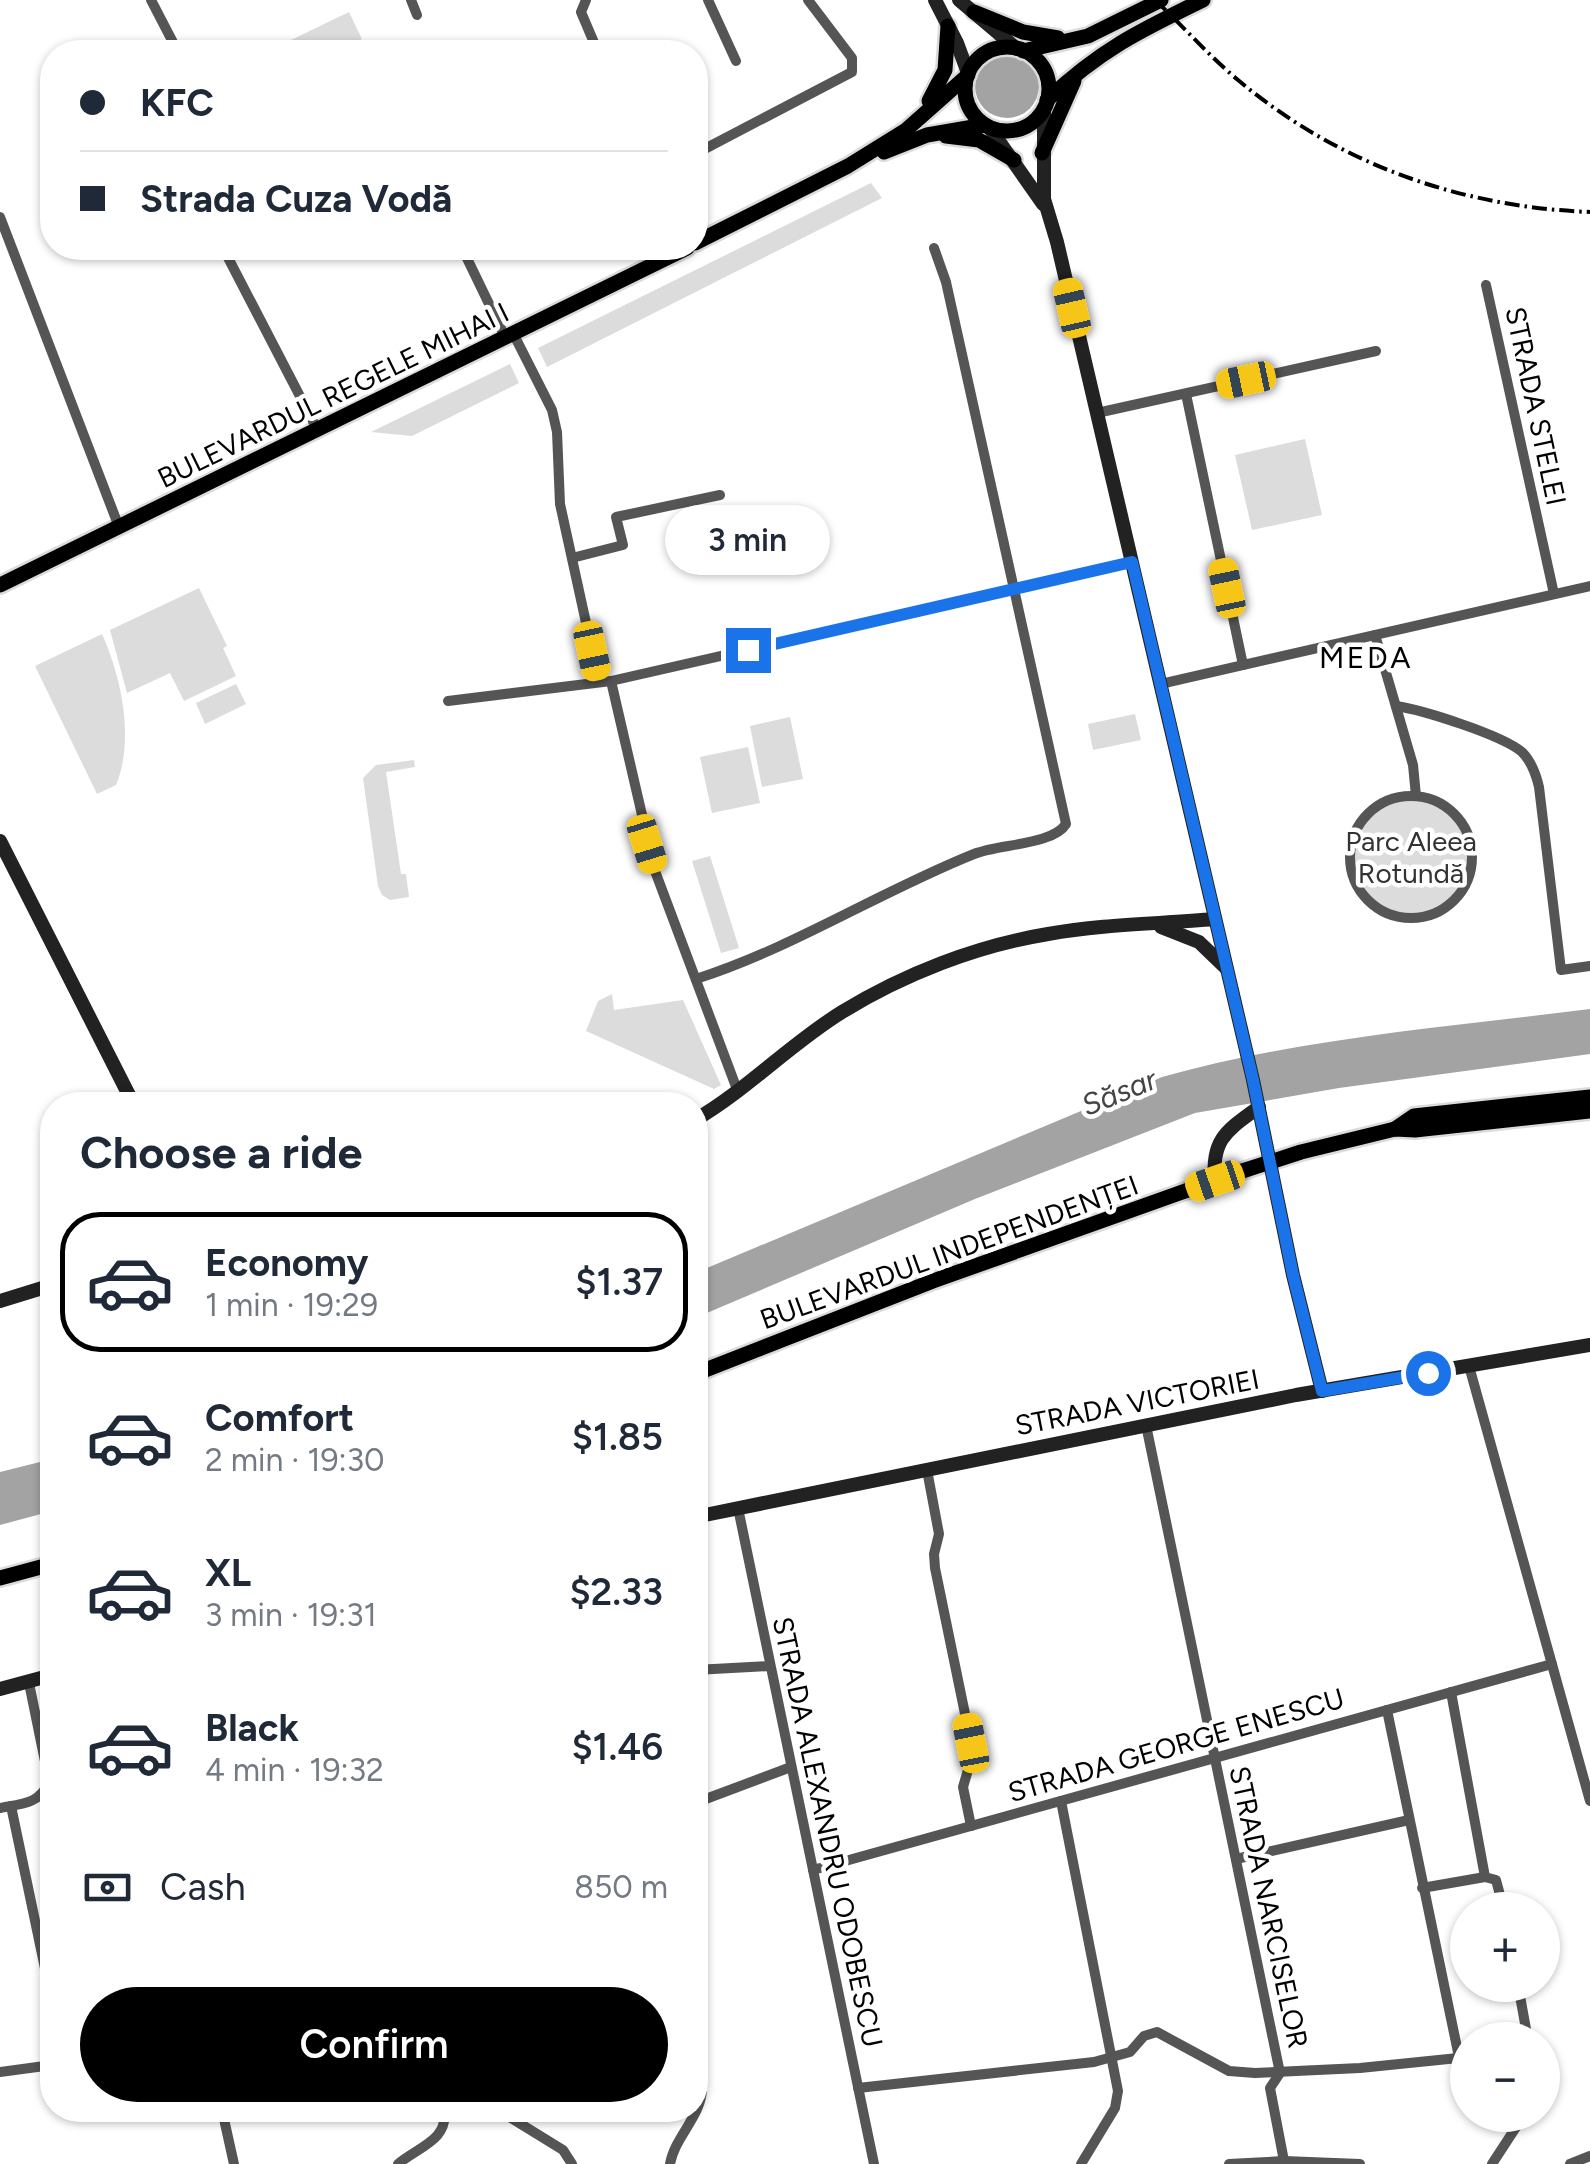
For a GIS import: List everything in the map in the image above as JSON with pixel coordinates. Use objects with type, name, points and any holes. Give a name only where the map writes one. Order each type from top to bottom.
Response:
[{"type":"main road","points":[[848,166],[916,121],[968,74],[983,55],[1006,48],[1020,50],[1072,40],[1104,30],[1161,0]]},
{"type":"main road","points":[[708,236],[848,166],[927,135],[987,126],[1004,131],[1020,129],[1034,121],[1081,68],[1125,38],[1203,0]]},
{"type":"main road","points":[[974,12],[1023,32],[1072,40]]},
{"type":"main road","points":[[916,121],[945,70],[948,26]]},
{"type":"main road","points":[[1020,50],[1041,66],[1049,88],[1046,104]]},
{"type":"main road","points":[[1042,152],[1054,119],[1081,68]]},
{"type":"main road","points":[[968,74],[968,103],[987,126]]},
{"type":"main road","points":[[927,135],[980,140],[1014,160]]},
{"type":"main road","name":"BULEVARDUL REGELE MIHAI I","points":[[0,585],[663,260]]},
{"type":"main road","name":"BULEVARDUL INDEPENDENȚEI","points":[[708,1369],[933,1281],[1270,1161],[1395,1128],[1414,1116],[1590,1097]]},
{"type":"main road","name":"BULEVARDUL INDEPENDENȚEI","points":[[1395,1128],[1415,1130],[1590,1110]]},
{"type":"main road","points":[[0,1578],[40,1567]]},
{"type":"street","points":[[151,0],[172,40]]},
{"type":"street","points":[[411,0],[416,14]]},
{"type":"street","points":[[586,0],[581,12],[593,40]]},
{"type":"street","points":[[708,0],[736,61]]},
{"type":"street","points":[[708,147],[852,72],[852,58],[808,0]]},
{"type":"street","points":[[935,0],[968,74]]},
{"type":"street","points":[[959,0],[1020,50]]},
{"type":"street","points":[[1046,104],[1044,198],[1246,1051],[1322,1391]]},
{"type":"street","points":[[987,126],[1049,214]]},
{"type":"street","points":[[0,217],[119,527]]},
{"type":"street","points":[[696,979],[745,964],[926,873],[1008,844],[1054,836],[1066,824],[946,282],[934,248]]},
{"type":"street","points":[[229,260],[318,432]]},
{"type":"street","points":[[468,260],[552,410],[559,450],[560,504],[647,844],[738,1092]]},
{"type":"street","name":"STRADA STELEI","points":[[1486,285],[1554,594]]},
{"type":"street","points":[[1097,414],[1376,351]]},
{"type":"street","points":[[1186,394],[1243,665]]},
{"type":"street","points":[[572,558],[623,545],[616,517],[720,495]]},
{"type":"street","points":[[448,701],[605,681],[1132,562]]},
{"type":"street","points":[[1160,684],[1590,586]]},
{"type":"street","points":[[1375,635],[1414,765],[1416,796]]},
{"type":"street","points":[[1396,706],[1500,739],[1524,754],[1539,787],[1561,970],[1590,966]]},
{"type":"street","points":[[1416,796],[1435,801],[1459,819],[1471,846],[1472,867],[1453,901],[1427,916],[1407,918],[1378,909],[1364,895],[1354,878],[1350,848],[1357,829],[1376,807],[1395,798],[1416,796]]},
{"type":"street","points":[[0,841],[127,1092]]},
{"type":"street","points":[[708,1112],[838,1015],[924,971],[1032,936],[1214,919]]},
{"type":"street","points":[[1151,924],[1200,942],[1226,968]]},
{"type":"street","points":[[1215,1181],[1214,1162],[1223,1136],[1259,1107]]},
{"type":"street","points":[[0,1301],[40,1289]]},
{"type":"street","name":"STRADA VICTORIEI","points":[[708,1514],[1322,1391],[1590,1345]]},
{"type":"street","points":[[1469,1366],[1590,1801]]},
{"type":"street","name":"STRADA NARCISELOR","points":[[1146,1425],[1280,2072],[1270,2088],[1284,2162]]},
{"type":"street","points":[[927,1470],[939,1534],[934,1554],[936,1568],[971,1743],[972,1760],[963,1787],[971,1826]]},
{"type":"street","name":"STRADA ALEXANDRU ODOBESCU","points":[[738,1508],[874,2164]]},
{"type":"street","name":"STRADA GEORGE ENESCU","points":[[812,1870],[1552,1664]]},
{"type":"street","points":[[708,1669],[770,1666]]},
{"type":"street","points":[[0,1689],[40,1679]]},
{"type":"street","points":[[29,1683],[40,1737]]},
{"type":"street","points":[[1451,1692],[1485,1877]]},
{"type":"street","points":[[1387,1710],[1422,1888],[1455,2022]]},
{"type":"street","points":[[708,1798],[791,1767]]},
{"type":"street","points":[[40,1798],[6,1807],[40,1951]]},
{"type":"street","points":[[1061,1801],[1114,2056],[1118,2100],[1081,2164]]},
{"type":"street","points":[[1236,1859],[1409,1820]]},
{"type":"street","points":[[1422,1888],[1485,1877],[1496,1880],[1499,1892]]},
{"type":"street","points":[[858,2088],[1094,2062],[1130,2052],[1144,2036],[1156,2032],[1222,2070],[1360,2068],[1450,2058]]},
{"type":"street","points":[[0,2072],[40,2067]]},
{"type":"street","points":[[225,2122],[234,2164]]},
{"type":"street","points":[[398,2164],[438,2138],[443,2122]]},
{"type":"street","points":[[518,2122],[563,2150],[572,2164]]},
{"type":"street","points":[[670,2164],[688,2122]]},
{"type":"street","points":[[1492,2164],[1513,2132]]},
{"type":"street","points":[[1570,2164],[1590,2156]]},
{"type":"street","points":[[1229,2164],[1360,2164]]},
{"type":"green space","points":[[349,12],[362,39],[360,40],[291,40]]},
{"type":"green space","points":[[871,183],[882,198],[547,367],[538,348]]},
{"type":"green space","points":[[510,364],[519,383],[412,436],[371,432]]},
{"type":"green space","points":[[1305,439],[1322,515],[1252,530],[1235,455]]},
{"type":"green space","points":[[199,588],[227,646],[223,648],[236,676],[184,701],[170,673],[127,693],[110,630]]},
{"type":"green space","points":[[102,634],[120,688],[125,729],[122,767],[116,785],[97,794],[35,666]]},
{"type":"green space","points":[[236,684],[246,704],[205,724],[196,703]]},
{"type":"green space","points":[[1135,714],[1141,740],[1093,750],[1088,724]]},
{"type":"green space","points":[[790,717],[803,779],[762,787],[750,726]]},
{"type":"green space","points":[[748,747],[760,803],[712,813],[700,757]]},
{"type":"green space","points":[[414,760],[415,767],[386,772],[401,874],[406,874],[409,897],[390,900],[378,886],[363,778],[376,765]]},
{"type":"green space","name":"Parc Aleea Rotundă","points":[[1411,799],[1433,804],[1452,816],[1464,835],[1469,857],[1464,879],[1452,898],[1433,910],[1411,915],[1389,910],[1370,898],[1358,879],[1353,857],[1358,835],[1370,816],[1389,804]]},
{"type":"green space","points":[[710,856],[739,948],[721,953],[692,861]]},
{"type":"green space","points":[[612,994],[614,1010],[683,1000],[721,1085],[714,1089],[586,1031],[598,1001]]},
{"type":"shaded area","points":[[1007,54],[1030,63],[1039,86],[1030,109],[1007,118],[984,109],[975,86],[984,63]]},
{"type":"shaded area","points":[[1590,1009],[1590,1054],[1339,1088],[1195,1113],[975,1199],[708,1312],[708,1268],[1162,1077],[1267,1052]]},
{"type":"shaded area","points":[[40,1462],[40,1514],[0,1525],[0,1472]]},
{"type":"railway","points":[[1155,0],[1238,80],[1277,110],[1359,157],[1403,176],[1494,201],[1590,212]]},
{"type":"district","name":"MEDA","points":[[1366,657]]},
{"type":"route","points":[[748,650],[1132,562],[1322,1391],[1428,1373]]},
{"type":"water label","name":"Săsar","points":[[1119,1092]]}]
